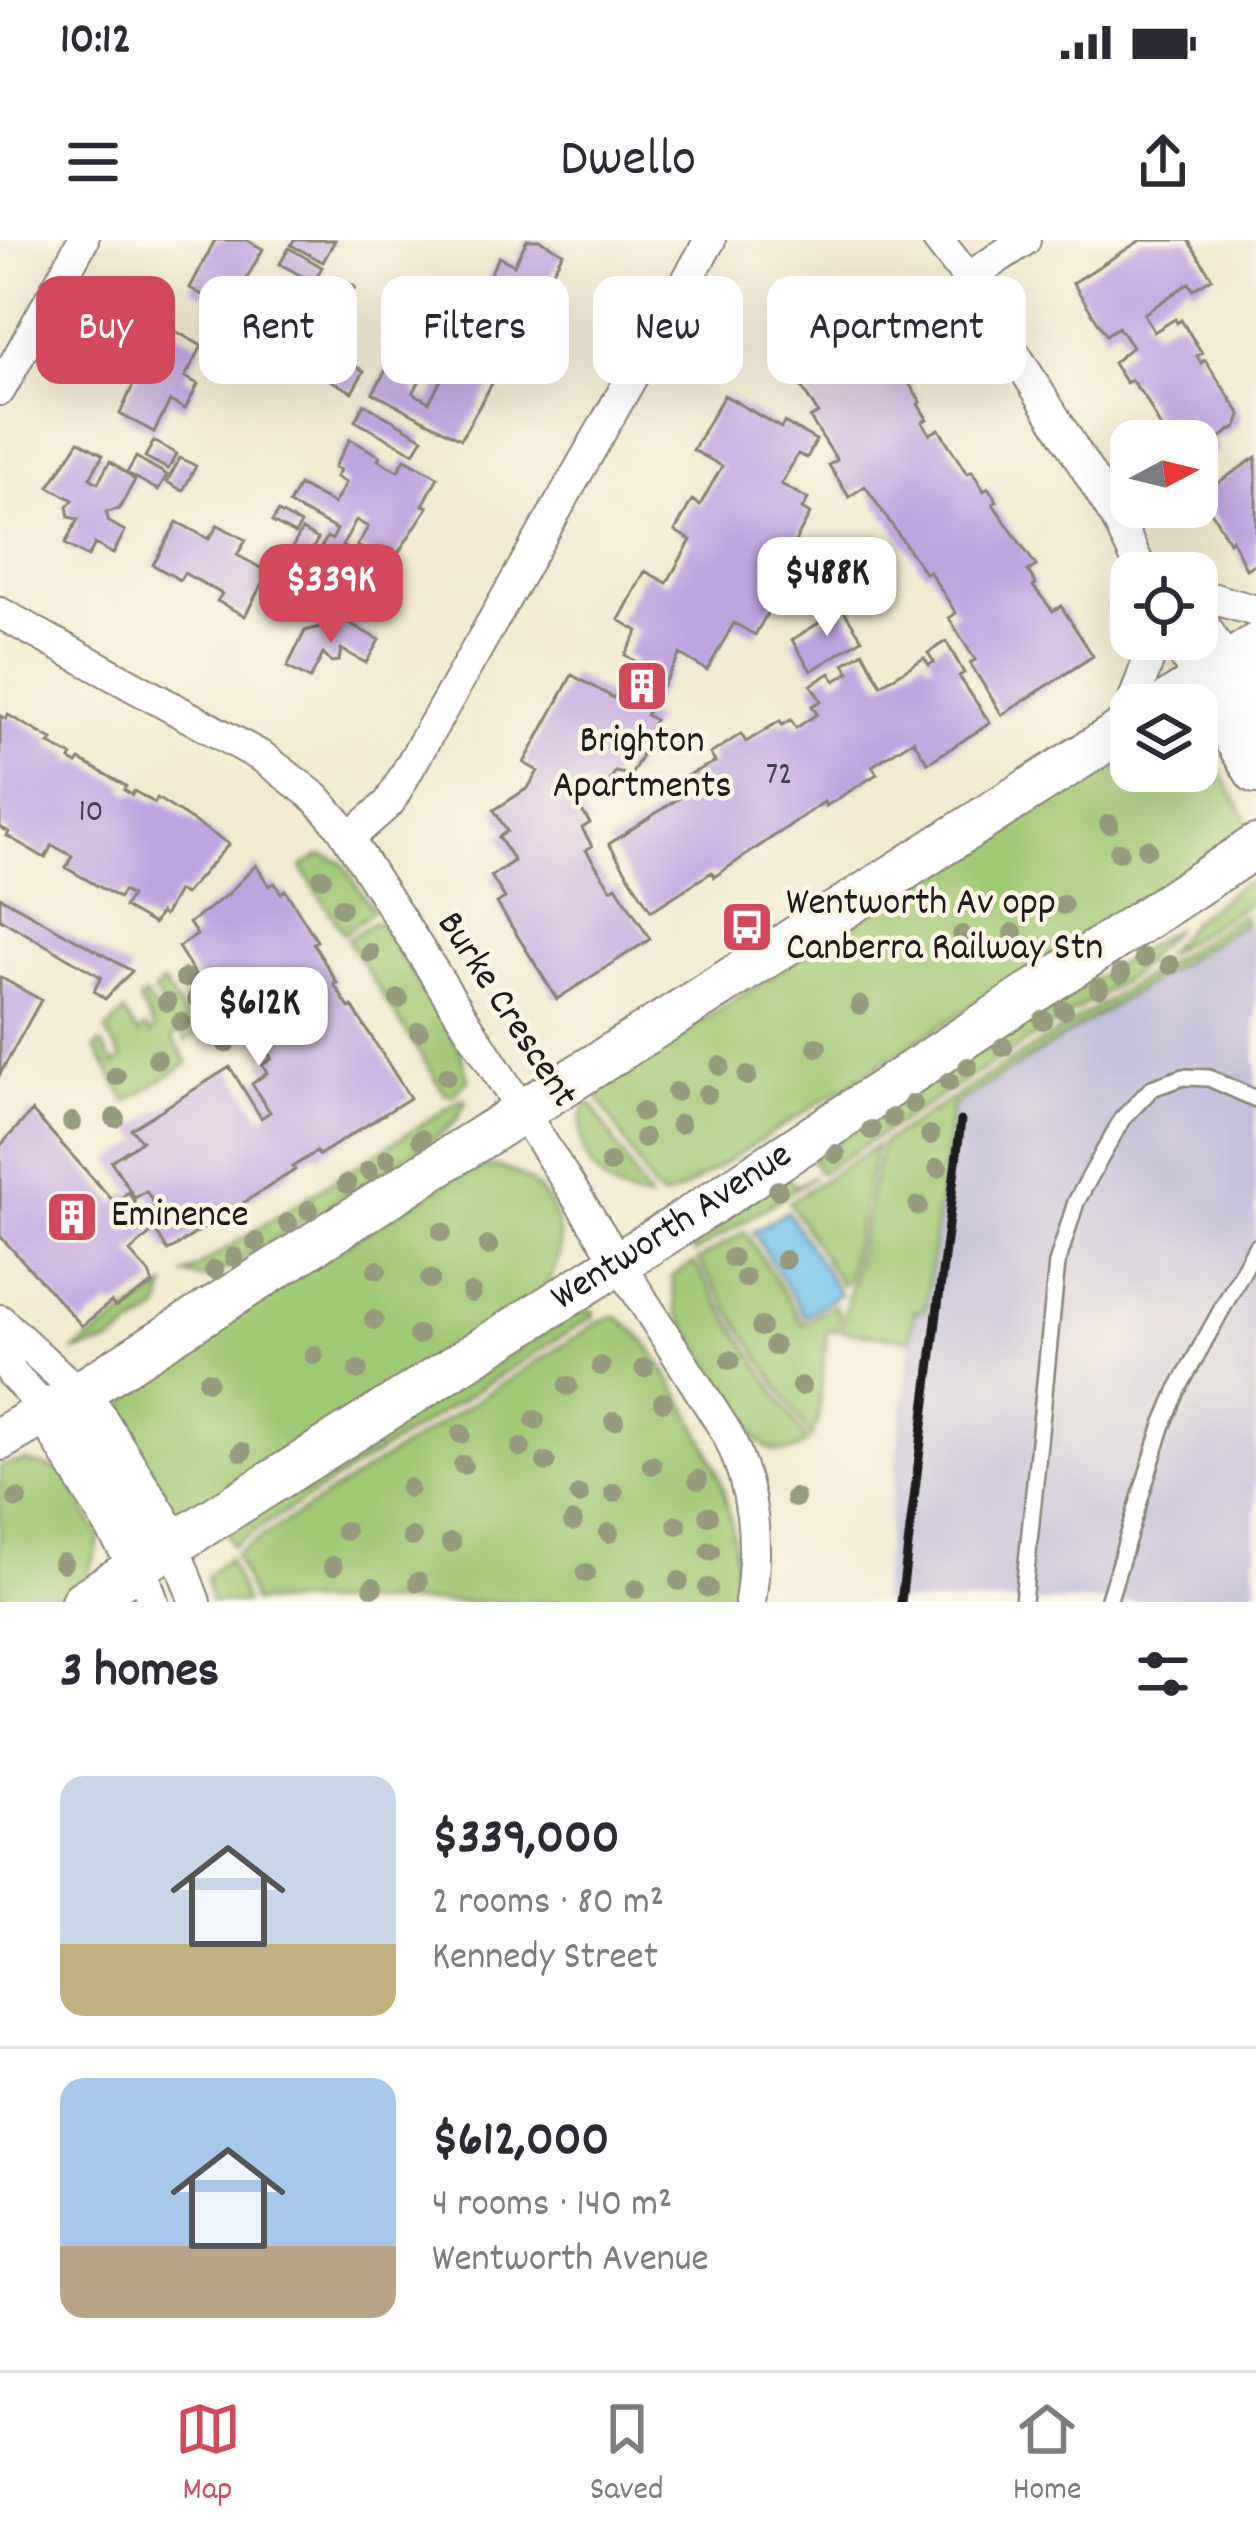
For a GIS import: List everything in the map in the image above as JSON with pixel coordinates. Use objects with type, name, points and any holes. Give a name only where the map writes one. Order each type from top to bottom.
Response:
[{"type":"main road","points":[[1197,684],[1228,664]]},
{"type":"main road","points":[[1228,664],[1256,710]]},
{"type":"main road","points":[[1228,664],[1256,772]]},
{"type":"main road","points":[[0,1439],[523,1111],[1110,729]]},
{"type":"main road","name":"Wentworth Avenue","points":[[82,1602],[156,1571],[619,1263],[1246,862]]},
{"type":"main road","points":[[63,1401],[156,1571]]},
{"type":"street","points":[[0,390],[83,240]]},
{"type":"street","points":[[349,838],[389,803],[710,240]]},
{"type":"street","points":[[938,240],[966,276]]},
{"type":"street","points":[[971,276],[1025,240]]},
{"type":"street","points":[[1026,371],[1143,552]]},
{"type":"street","points":[[1218,600],[1256,611]]},
{"type":"street","name":"Burke Crescent","points":[[0,613],[264,758],[316,797],[349,838],[713,1410],[744,1470],[754,1529],[750,1602]]},
{"type":"street","points":[[0,1320],[63,1401]]},
{"type":"street","points":[[0,1351],[13,1375],[63,1401]]},
{"type":"street","points":[[156,1571],[195,1602]]},
{"type":"lane","points":[[1022,1602],[1057,1263],[1076,1202],[1122,1119],[1152,1088],[1183,1078],[1209,1078],[1256,1099]]},
{"type":"lane","points":[[1108,1602],[1162,1427],[1256,1247]]},
{"type":"shaded area","points":[[1246,922],[1256,937],[1256,1602],[879,1602],[914,1311],[925,1311],[951,1108]]},
{"type":"green space","points":[[1218,768],[1252,829],[685,1188],[663,1198],[654,1191],[594,1090],[1081,777],[1107,772],[1110,792],[1218,792]]},
{"type":"green space","points":[[322,855],[342,862],[373,911],[344,934],[301,867]]},
{"type":"green space","points":[[1242,884],[1256,884],[1256,899],[1163,956],[1194,920]]},
{"type":"green space","points":[[1242,915],[1246,922],[952,1107],[925,1311],[914,1311],[911,1339],[841,1331],[882,1143]]},
{"type":"green space","points":[[380,923],[459,1047],[468,1079],[453,1096],[446,1095],[347,939]]},
{"type":"green space","points":[[1175,928],[1132,975],[820,1173],[811,1158]]},
{"type":"green space","points":[[163,983],[196,1035],[186,1041],[178,1030],[173,1038],[188,1063],[127,1102],[95,1048],[101,1043],[115,1065],[122,1058],[106,1032],[124,1012],[138,1034],[145,1027],[151,1034],[155,1029],[139,1001],[145,995],[159,1015],[165,1009],[154,992]]},
{"type":"green space","points":[[460,1100],[466,1101],[455,1122],[432,1141],[211,1279],[185,1275]]},
{"type":"green space","points":[[586,1102],[593,1106],[649,1200],[616,1190],[592,1168],[581,1137]]},
{"type":"green space","points":[[876,1146],[847,1281],[841,1285],[789,1202]]},
{"type":"green space","points":[[494,1166],[533,1184],[555,1216],[558,1254],[541,1293],[174,1529],[139,1470],[124,1429],[132,1390],[148,1370],[464,1171]]},
{"type":"green space","points":[[786,1173],[794,1186],[814,1177],[694,1253],[687,1240]]},
{"type":"green space","points":[[745,1231],[803,1324],[834,1305],[840,1314],[836,1331],[827,1331],[818,1420],[811,1438],[698,1260]]},
{"type":"green space","points":[[694,1263],[807,1442],[801,1446],[777,1451],[759,1442],[677,1312],[672,1276]]},
{"type":"green space","points":[[166,1287],[159,1311],[108,1344],[73,1351]]},
{"type":"green space","points":[[581,1311],[594,1311],[593,1316],[232,1546],[226,1530]]},
{"type":"green space","points":[[615,1316],[653,1352],[712,1458],[734,1542],[733,1602],[253,1602],[235,1554]]},
{"type":"green space","points":[[25,1461],[63,1471],[100,1538],[87,1577],[59,1602],[0,1602],[0,1466]]},
{"type":"green space","points":[[228,1558],[245,1602],[211,1602],[206,1577]]},
{"type":"water","points":[[787,1211],[840,1294],[805,1317],[753,1232]]},
{"type":"building","points":[[215,240],[246,240],[263,249],[248,276],[199,276],[199,293],[190,288]]},
{"type":"building","points":[[294,240],[335,240],[323,262],[291,245]]},
{"type":"building","points":[[527,240],[540,240],[563,253],[550,276],[489,276],[499,257],[514,265]]},
{"type":"building","points":[[1141,240],[1188,240],[1212,278],[1193,290],[1189,283],[1144,314],[1154,332],[1181,320],[1202,353],[1197,356],[1201,363],[1205,360],[1241,415],[1237,426],[1218,439],[1218,420],[1157,420],[1146,399],[1131,380],[1126,383],[1113,363],[1132,347],[1118,327],[1106,335],[1073,283]]},
{"type":"building","points":[[289,248],[322,267],[317,276],[302,276],[280,264]]},
{"type":"building","points":[[175,331],[199,344],[185,377],[198,384],[185,409],[170,401],[154,432],[120,414],[134,384],[175,384]]},
{"type":"building","points":[[381,379],[381,384],[418,384],[413,393],[429,402],[439,384],[492,384],[461,439],[373,393]]},
{"type":"building","points":[[808,384],[909,384],[921,402],[927,419],[922,422],[930,434],[939,429],[967,474],[972,471],[984,491],[988,488],[997,501],[993,504],[1036,566],[1028,571],[1033,586],[1053,611],[1061,606],[1093,656],[1002,715],[949,618],[956,613],[929,571],[925,573],[865,486],[849,497],[829,465],[837,460],[810,418],[818,413],[802,388]]},
{"type":"building","name":"Brighton Apartments","points":[[724,395],[781,428],[784,422],[816,440],[807,458],[798,454],[781,484],[808,499],[802,509],[810,514],[773,582],[782,587],[755,635],[734,623],[707,670],[680,654],[646,715],[655,720],[637,752],[642,755],[631,775],[615,772],[603,794],[585,784],[572,796],[590,823],[582,828],[592,846],[586,850],[650,939],[557,999],[497,903],[505,898],[491,876],[514,861],[499,837],[507,831],[494,810],[528,788],[538,771],[524,763],[572,675],[614,698],[635,661],[625,655],[638,631],[619,620],[645,571],[667,583],[691,540],[675,531],[692,500],[700,505],[722,466],[693,450]]},
{"type":"building","points":[[364,404],[423,438],[414,453],[355,421]]},
{"type":"building","points":[[350,439],[398,471],[405,459],[438,477],[423,505],[428,507],[391,564],[357,546],[368,527],[356,520],[342,546],[350,550],[341,566],[318,553],[337,530],[289,504],[299,485],[334,504],[346,483],[336,477],[340,470],[334,467]]},
{"type":"building","points":[[79,441],[103,455],[90,478],[98,483],[110,461],[135,480],[119,509],[106,512],[109,522],[125,531],[113,554],[95,544],[88,557],[65,544],[78,519],[69,517],[67,507],[73,500],[49,487]]},
{"type":"building","points":[[154,441],[177,454],[168,469],[145,457]]},
{"type":"building","points":[[136,457],[167,475],[158,490],[127,473]]},
{"type":"building","points":[[1256,457],[1256,563],[1246,569],[1232,539],[1229,542],[1218,523],[1218,483]]},
{"type":"building","points":[[180,458],[196,466],[183,491],[167,482]]},
{"type":"building","points":[[278,512],[301,524],[295,534],[272,522]]},
{"type":"building","points":[[177,522],[209,539],[218,525],[246,540],[237,555],[268,572],[245,616],[217,601],[222,594],[184,573],[180,580],[153,565]]},
{"type":"building","points":[[302,530],[318,539],[305,562],[289,553]]},
{"type":"building","points":[[317,556],[340,569],[331,585],[307,572]]},
{"type":"building","points":[[842,608],[862,639],[811,671],[792,640]]},
{"type":"building","points":[[344,620],[379,640],[366,663],[341,649],[339,661],[331,662],[323,654],[310,679],[287,667],[305,631]]},
{"type":"building","name":"Brighton Apartments","points":[[946,641],[964,673],[959,676],[990,723],[928,763],[913,740],[872,766],[877,774],[651,911],[609,844],[679,798],[676,793],[685,787],[680,779],[715,762],[710,754],[741,734],[746,742],[780,721],[782,725],[791,720],[796,728],[817,714],[812,706],[821,701],[811,685],[830,673],[835,681],[849,672],[844,664],[863,652],[881,685],[924,658],[929,665],[934,662],[928,653]]},
{"type":"building","points":[[8,715],[52,740],[49,744],[72,756],[70,760],[77,764],[80,760],[126,786],[124,790],[132,795],[134,791],[155,803],[157,798],[229,844],[185,894],[178,891],[154,924],[124,907],[131,896],[123,891],[119,898],[66,868],[72,856],[52,845],[45,858],[0,827],[0,716],[6,719]]},
{"type":"building","points":[[256,865],[269,886],[275,883],[281,893],[285,890],[317,941],[313,943],[334,984],[410,1098],[292,1167],[295,1170],[168,1251],[144,1212],[156,1206],[146,1191],[135,1198],[111,1161],[142,1141],[131,1129],[230,1067],[261,1118],[270,1112],[252,1084],[267,1073],[262,1065],[271,1059],[269,1052],[256,1033],[246,1039],[228,1009],[220,1014],[178,947],[197,935],[189,923]]},
{"type":"building","points":[[0,897],[132,971],[105,999],[94,991],[101,977],[0,919]]},
{"type":"building","points":[[0,977],[41,1000],[0,1074]]},
{"type":"building","name":"Eminence","points":[[32,1111],[116,1204],[128,1192],[153,1231],[130,1252],[153,1284],[115,1307],[111,1302],[82,1326],[0,1236],[0,1146]]},
{"type":"railway","points":[[901,1602],[961,1121]]},
{"type":"place","name":"Brighton Apartments","points":[[642,686]]},
{"type":"place","name":"Wentworth Av opp Canberra Railway Stn","points":[[747,927]]},
{"type":"place","name":"Eminence","points":[[72,1217]]}]
